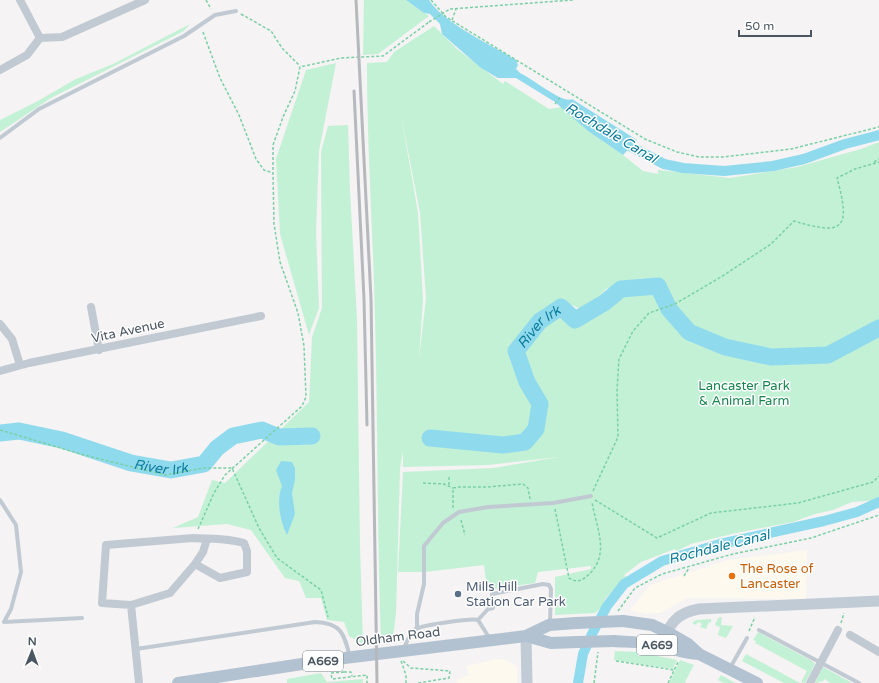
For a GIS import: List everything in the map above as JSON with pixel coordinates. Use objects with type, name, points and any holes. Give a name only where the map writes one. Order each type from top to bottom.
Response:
[{"type":"main road","points":[[660,646],[667,632],[680,616],[688,611],[699,609],[844,604],[879,601]]},
{"type":"main road","name":"A669","points":[[526,636],[549,626],[619,619],[652,625],[688,644],[699,654],[757,683]]},
{"type":"main road","name":"A669","points":[[526,636],[551,643],[614,641],[638,642],[660,646],[685,654],[699,654]]},
{"type":"main road","points":[[526,636],[527,683]]},
{"type":"main road","name":"Oldham Road","points":[[178,683],[350,657],[402,658],[490,640],[526,636]]},
{"type":"street","points":[[20,0],[40,38]]},
{"type":"street","points":[[0,70],[27,55],[40,38],[62,37],[145,0]]},
{"type":"street","points":[[91,307],[99,350]]},
{"type":"street","name":"Vita Avenue","points":[[0,371],[20,365],[261,316]]},
{"type":"street","points":[[0,324],[12,339],[20,365]]},
{"type":"street","points":[[196,564],[220,578],[247,572],[247,551],[244,543],[236,541],[193,538],[106,545],[102,603],[131,605],[170,593],[196,564],[203,552],[207,539]]},
{"type":"street","points":[[131,605],[139,683]]},
{"type":"street","points":[[810,683],[838,630]]},
{"type":"street","points":[[850,635],[879,652]]},
{"type":"lane","points":[[0,138],[39,109],[184,36],[215,15],[236,11]]},
{"type":"lane","points":[[417,628],[417,614],[424,584],[424,546],[443,523],[459,512],[488,507],[553,503],[591,496]]},
{"type":"lane","points":[[0,500],[16,525],[21,572],[11,609],[4,622],[82,618]]},
{"type":"lane","points":[[402,658],[409,634],[417,628],[468,620],[478,620],[488,609],[493,608],[492,594],[543,584],[549,585],[551,589],[549,626]]},
{"type":"lane","points":[[478,620],[490,640]]},
{"type":"lane","points":[[136,649],[315,622],[329,622],[338,627],[347,644],[350,657]]},
{"type":"lane","points":[[759,630],[859,683]]},
{"type":"lane","points":[[730,669],[747,638]]},
{"type":"path","points":[[206,0],[215,15]]},
{"type":"path","points":[[431,0],[446,17],[645,139],[677,152],[699,156],[723,157],[792,149],[879,127]]},
{"type":"path","points":[[300,67],[341,58],[382,56],[429,22],[450,10],[573,0]]},
{"type":"path","points":[[452,20],[456,9]]},
{"type":"path","points":[[236,11],[271,31],[282,48],[300,67]]},
{"type":"path","points":[[200,25],[220,78],[239,115],[256,159],[264,170],[273,173]]},
{"type":"path","points":[[193,538],[214,493],[225,475],[302,406],[306,397],[304,346],[298,313],[280,262],[274,224],[273,173],[273,145],[283,117],[295,91],[300,67]]},
{"type":"path","points":[[555,104],[561,96]]},
{"type":"path","points":[[553,503],[569,578],[574,581],[581,581],[590,574],[597,564],[601,544],[591,496],[618,437],[617,390],[619,359],[633,331],[649,313],[663,307],[676,304],[722,277],[771,244],[794,221],[826,229],[837,227],[843,220],[844,211],[837,178],[879,159]]},
{"type":"path","points":[[874,162],[879,162]]},
{"type":"path","points":[[0,430],[84,455],[165,475],[204,468],[232,468]]},
{"type":"path","points":[[232,468],[259,528],[277,558],[321,590],[329,622]]},
{"type":"path","points":[[591,496],[602,505],[657,538],[711,513],[798,503],[873,482],[879,476]]},
{"type":"path","points":[[449,477],[449,486]]},
{"type":"path","points":[[423,483],[444,484],[453,488],[523,484],[528,488],[531,504]]},
{"type":"path","points":[[453,488],[453,508],[459,512],[465,535]]},
{"type":"path","points":[[619,619],[635,588],[662,574],[689,568],[733,554],[811,538],[879,515]]},
{"type":"path","points":[[684,576],[689,568]]},
{"type":"path","points":[[838,630],[844,613],[844,604]]},
{"type":"path","points":[[747,638],[756,615]]},
{"type":"path","points":[[594,683],[598,652],[601,645]]},
{"type":"path","points":[[402,658],[406,675],[406,683]]},
{"type":"path","points":[[402,658],[411,668],[450,671],[449,678],[418,683]]},
{"type":"path","points":[[668,683],[680,658]]},
{"type":"path","points":[[616,661],[674,670]]},
{"type":"path","points":[[343,668],[344,672]]},
{"type":"path","points":[[352,676],[351,672],[344,672],[332,674],[332,679],[367,675],[368,683]]},
{"type":"shaded area","points":[[807,550],[806,599],[687,598],[661,613],[646,614],[630,610],[650,585],[727,560]]},
{"type":"shaded area","points":[[496,659],[507,660],[517,667],[517,683],[457,683],[456,680],[469,675],[466,666]]},
{"type":"green space","points":[[364,0],[406,0],[429,16],[378,54],[363,55]]},
{"type":"green space","points":[[190,24],[184,31],[51,98],[0,132],[0,120],[36,102],[76,79],[113,64]]},
{"type":"green space","name":"Lancaster Park & Animal Farm","points":[[434,26],[457,49],[503,84],[505,81],[549,109],[562,107],[588,131],[643,171],[658,174],[658,170],[730,178],[797,167],[861,149],[879,142],[879,500],[852,502],[833,510],[815,514],[793,522],[736,533],[691,544],[677,551],[675,549],[641,562],[624,575],[626,577],[605,599],[601,608],[595,613],[555,615],[555,577],[591,569],[591,566],[538,572],[535,583],[487,590],[484,565],[425,572],[398,572],[403,472],[493,468],[559,457],[488,465],[403,467],[403,451],[400,469],[396,614],[393,637],[390,640],[381,642],[377,398],[367,63],[387,62],[394,52]],"holes":[[[401,115],[420,213],[426,298],[419,359],[423,299],[418,213]],[[643,278],[640,290],[624,291],[604,307],[575,321],[560,312],[542,323],[522,350],[524,362],[519,364],[516,371],[510,361],[525,329],[544,308],[564,301],[578,308],[589,306],[606,289]]]},
{"type":"green space","points":[[336,63],[319,151],[316,232],[319,308],[309,335],[280,234],[276,159],[306,70]]},
{"type":"green space","points":[[348,125],[357,319],[363,644],[349,636],[344,622],[327,620],[321,598],[306,598],[299,581],[285,578],[251,530],[227,524],[173,528],[198,517],[212,480],[225,483],[309,402],[312,337],[322,308],[321,152],[328,126]]},
{"type":"green space","points":[[722,617],[721,625],[733,626],[726,638],[718,635],[720,627],[715,625],[718,618]]},
{"type":"green space","points":[[711,619],[711,623],[709,622],[706,629],[700,627],[702,624],[698,622],[696,625],[692,623],[696,620]]},
{"type":"green space","points":[[758,632],[815,664],[805,683],[801,682],[807,671],[755,643],[756,641],[753,640]]},
{"type":"green space","points":[[615,651],[638,652],[638,656],[642,656],[643,653],[677,660],[673,669],[614,660]]},
{"type":"green space","points":[[746,654],[800,683],[784,683],[742,661]]},
{"type":"green space","points":[[680,660],[694,665],[685,682],[686,683],[669,683]]},
{"type":"green space","points":[[823,667],[852,683],[830,683],[825,679],[822,682],[820,681],[815,683]]},
{"type":"green space","points":[[321,673],[327,682],[363,679],[363,683],[287,683],[287,679]]},
{"type":"green space","points":[[721,675],[735,683],[724,683],[718,680]]},
{"type":"water","points":[[406,0],[429,0],[436,9],[457,25],[516,60],[518,65],[516,69],[520,73],[562,98],[568,100],[572,99],[637,140],[623,155],[588,131],[555,102],[516,78],[498,78],[481,68],[442,34],[440,24],[430,14],[424,13]]},
{"type":"water","points":[[281,461],[292,462],[295,468],[295,480],[292,493],[295,514],[287,535],[282,523],[279,504],[282,486],[276,470]]},
{"type":"waterway","name":"Rochdale Canal","points":[[620,141],[664,164],[683,168],[724,171],[773,166],[804,159],[845,144],[879,135]]},
{"type":"waterway","name":"River Irk","points":[[430,438],[503,445],[525,442],[536,429],[540,404],[527,382],[516,351],[540,321],[561,307],[575,320],[604,303],[621,289],[658,286],[669,309],[689,332],[725,347],[771,357],[828,355],[879,328]]},
{"type":"waterway","name":"River Irk","points":[[0,433],[19,431],[62,440],[131,463],[171,470],[204,464],[217,448],[233,436],[262,430],[279,437],[312,436]]},
{"type":"waterway","name":"Rochdale Canal","points":[[578,683],[583,654],[607,606],[624,584],[662,561],[720,544],[824,521],[857,512],[879,502]]},
{"type":"railway","points":[[356,0],[371,299],[377,683]]},
{"type":"railway","points":[[354,91],[364,299],[367,425]]},
{"type":"place","name":"The Rose of Lancaster","points":[[732,576]]},
{"type":"place","name":"Mills Hill Station Car Park","points":[[458,594]]}]
